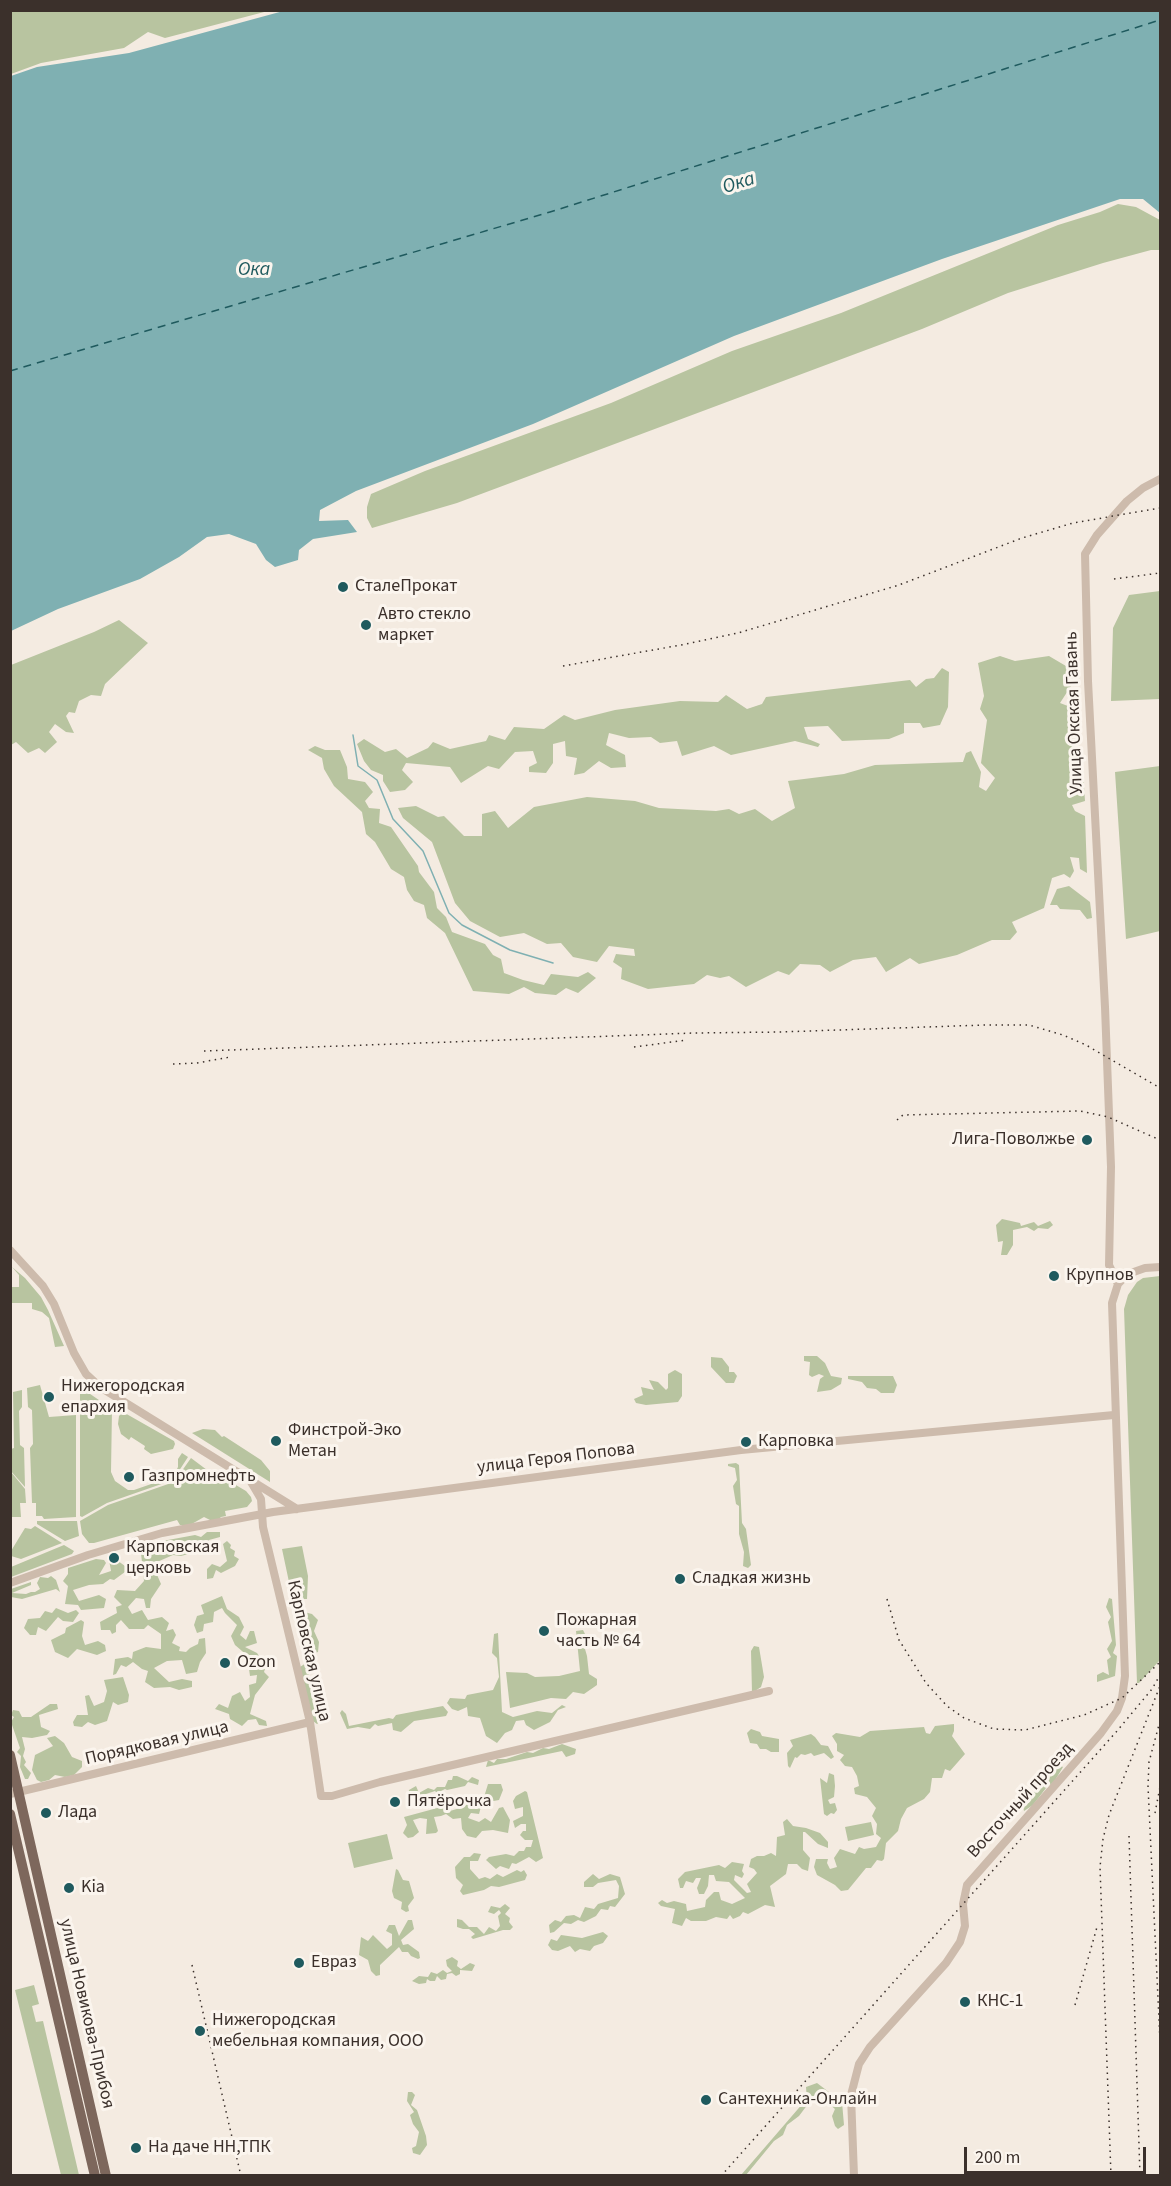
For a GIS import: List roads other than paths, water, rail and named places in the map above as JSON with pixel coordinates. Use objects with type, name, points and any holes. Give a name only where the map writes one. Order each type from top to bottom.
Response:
[{"type":"main road","name":"улица Новикова-Прибоя","points":[[10,1755],[15,1793],[106,2175]]},
{"type":"main road","name":"улица Новикова-Прибоя","points":[[10,1814],[95,2175]]},
{"type":"street","name":"Улица Окская Гавань","points":[[1118,1284],[1109,1266],[1111,1167],[1088,681],[1085,554],[1097,535],[1127,501],[1143,488],[1161,479]]},
{"type":"street","points":[[10,1251],[43,1286],[54,1304],[78,1360],[86,1374],[100,1387],[297,1509]]},
{"type":"street","points":[[1118,1284],[1128,1274],[1145,1268],[1161,1267]]},
{"type":"street","name":"Восточный проезд","points":[[854,2175],[851,2095],[859,2064],[870,2047],[946,1963],[960,1942],[965,1926],[963,1904],[967,1885],[1101,1733],[1117,1711],[1122,1698],[1125,1676],[1114,1414],[1112,1303],[1118,1284]]},
{"type":"street","name":"улица Героя Попова","points":[[10,1583],[88,1555],[162,1533],[262,1514],[525,1477],[741,1450],[1114,1414]]},
{"type":"street","name":"Карповская улица","points":[[251,1482],[259,1493],[265,1536],[310,1722],[321,1796],[332,1796],[392,1779],[769,1691]]},
{"type":"street","name":"Порядковая улица","points":[[15,1793],[310,1722]]},
{"type":"water","name":"Ока","points":[[287,10],[1160,11],[1160,213],[1143,199],[1120,199],[942,259],[734,336],[533,424],[356,491],[320,510],[319,521],[348,520],[357,532],[313,539],[299,550],[298,560],[275,567],[266,560],[256,544],[229,534],[207,537],[179,557],[140,579],[58,609],[11,631],[11,76],[37,67],[129,53]]},
{"type":"waterway","points":[[353,735],[358,766],[377,780],[393,819],[423,851],[449,913],[462,925],[510,950],[553,963]]},
{"type":"railway","points":[[563,666],[738,633],[899,585],[1022,538],[1073,523],[1160,508]]},
{"type":"railway","points":[[1114,579],[1160,573]]},
{"type":"railway","points":[[204,1051],[694,1033],[1029,1025],[1063,1035],[1086,1045],[1160,1088]]},
{"type":"railway","points":[[634,1047],[687,1040]]},
{"type":"railway","points":[[173,1064],[197,1063],[230,1057]]},
{"type":"railway","points":[[897,1120],[903,1115],[1080,1111],[1108,1117],[1160,1140]]},
{"type":"railway","points":[[887,1599],[899,1640],[926,1683],[947,1706],[964,1718],[994,1729],[1025,1730],[1084,1715],[1122,1698],[1160,1662]]},
{"type":"railway","points":[[721,2176],[1117,1731],[1152,1689],[1160,1675]]},
{"type":"railway","points":[[1111,2176],[1100,1867],[1103,1839],[1109,1815],[1160,1686]]},
{"type":"railway","points":[[1160,1721],[1149,1762],[1148,1786],[1160,2041]]},
{"type":"railway","points":[[1155,1813],[1160,1787]]},
{"type":"railway","points":[[1129,1836],[1140,2176]]},
{"type":"railway","points":[[1075,2005],[1097,1927]]},
{"type":"railway","points":[[192,1965],[241,2176]]},
{"type":"place","name":"СталеПрокат","points":[[343,587]]},
{"type":"place","name":"Авто стекло маркет","points":[[366,625]]},
{"type":"place","name":"Лига-Поволжье","points":[[1087,1140]]},
{"type":"place","name":"Крупнов","points":[[1054,1276]]},
{"type":"place","name":"Нижегородская епархия","points":[[49,1397]]},
{"type":"place","name":"Финстрой-Эко Метан","points":[[276,1441]]},
{"type":"place","name":"Карповка","points":[[746,1442]]},
{"type":"place","name":"Газпромнефть","points":[[129,1477]]},
{"type":"place","name":"Карповская церковь","points":[[114,1558]]},
{"type":"place","name":"Сладкая жизнь","points":[[680,1579]]},
{"type":"place","name":"Пожарная часть № 64","points":[[544,1631]]},
{"type":"place","name":"Ozon","points":[[225,1663]]},
{"type":"place","name":"Пятёрочка","points":[[395,1802]]},
{"type":"place","name":"Лада","points":[[46,1813]]},
{"type":"place","name":"Kia","points":[[69,1888]]},
{"type":"place","name":"Евраз","points":[[299,1963]]},
{"type":"place","name":"КНС-1","points":[[965,2002]]},
{"type":"place","name":"Нижегородская мебельная компания, ООО","points":[[200,2031]]},
{"type":"place","name":"Сантехника-Онлайн","points":[[706,2100]]},
{"type":"place","name":"На даче НН,ТПК","points":[[136,2148]]}]
